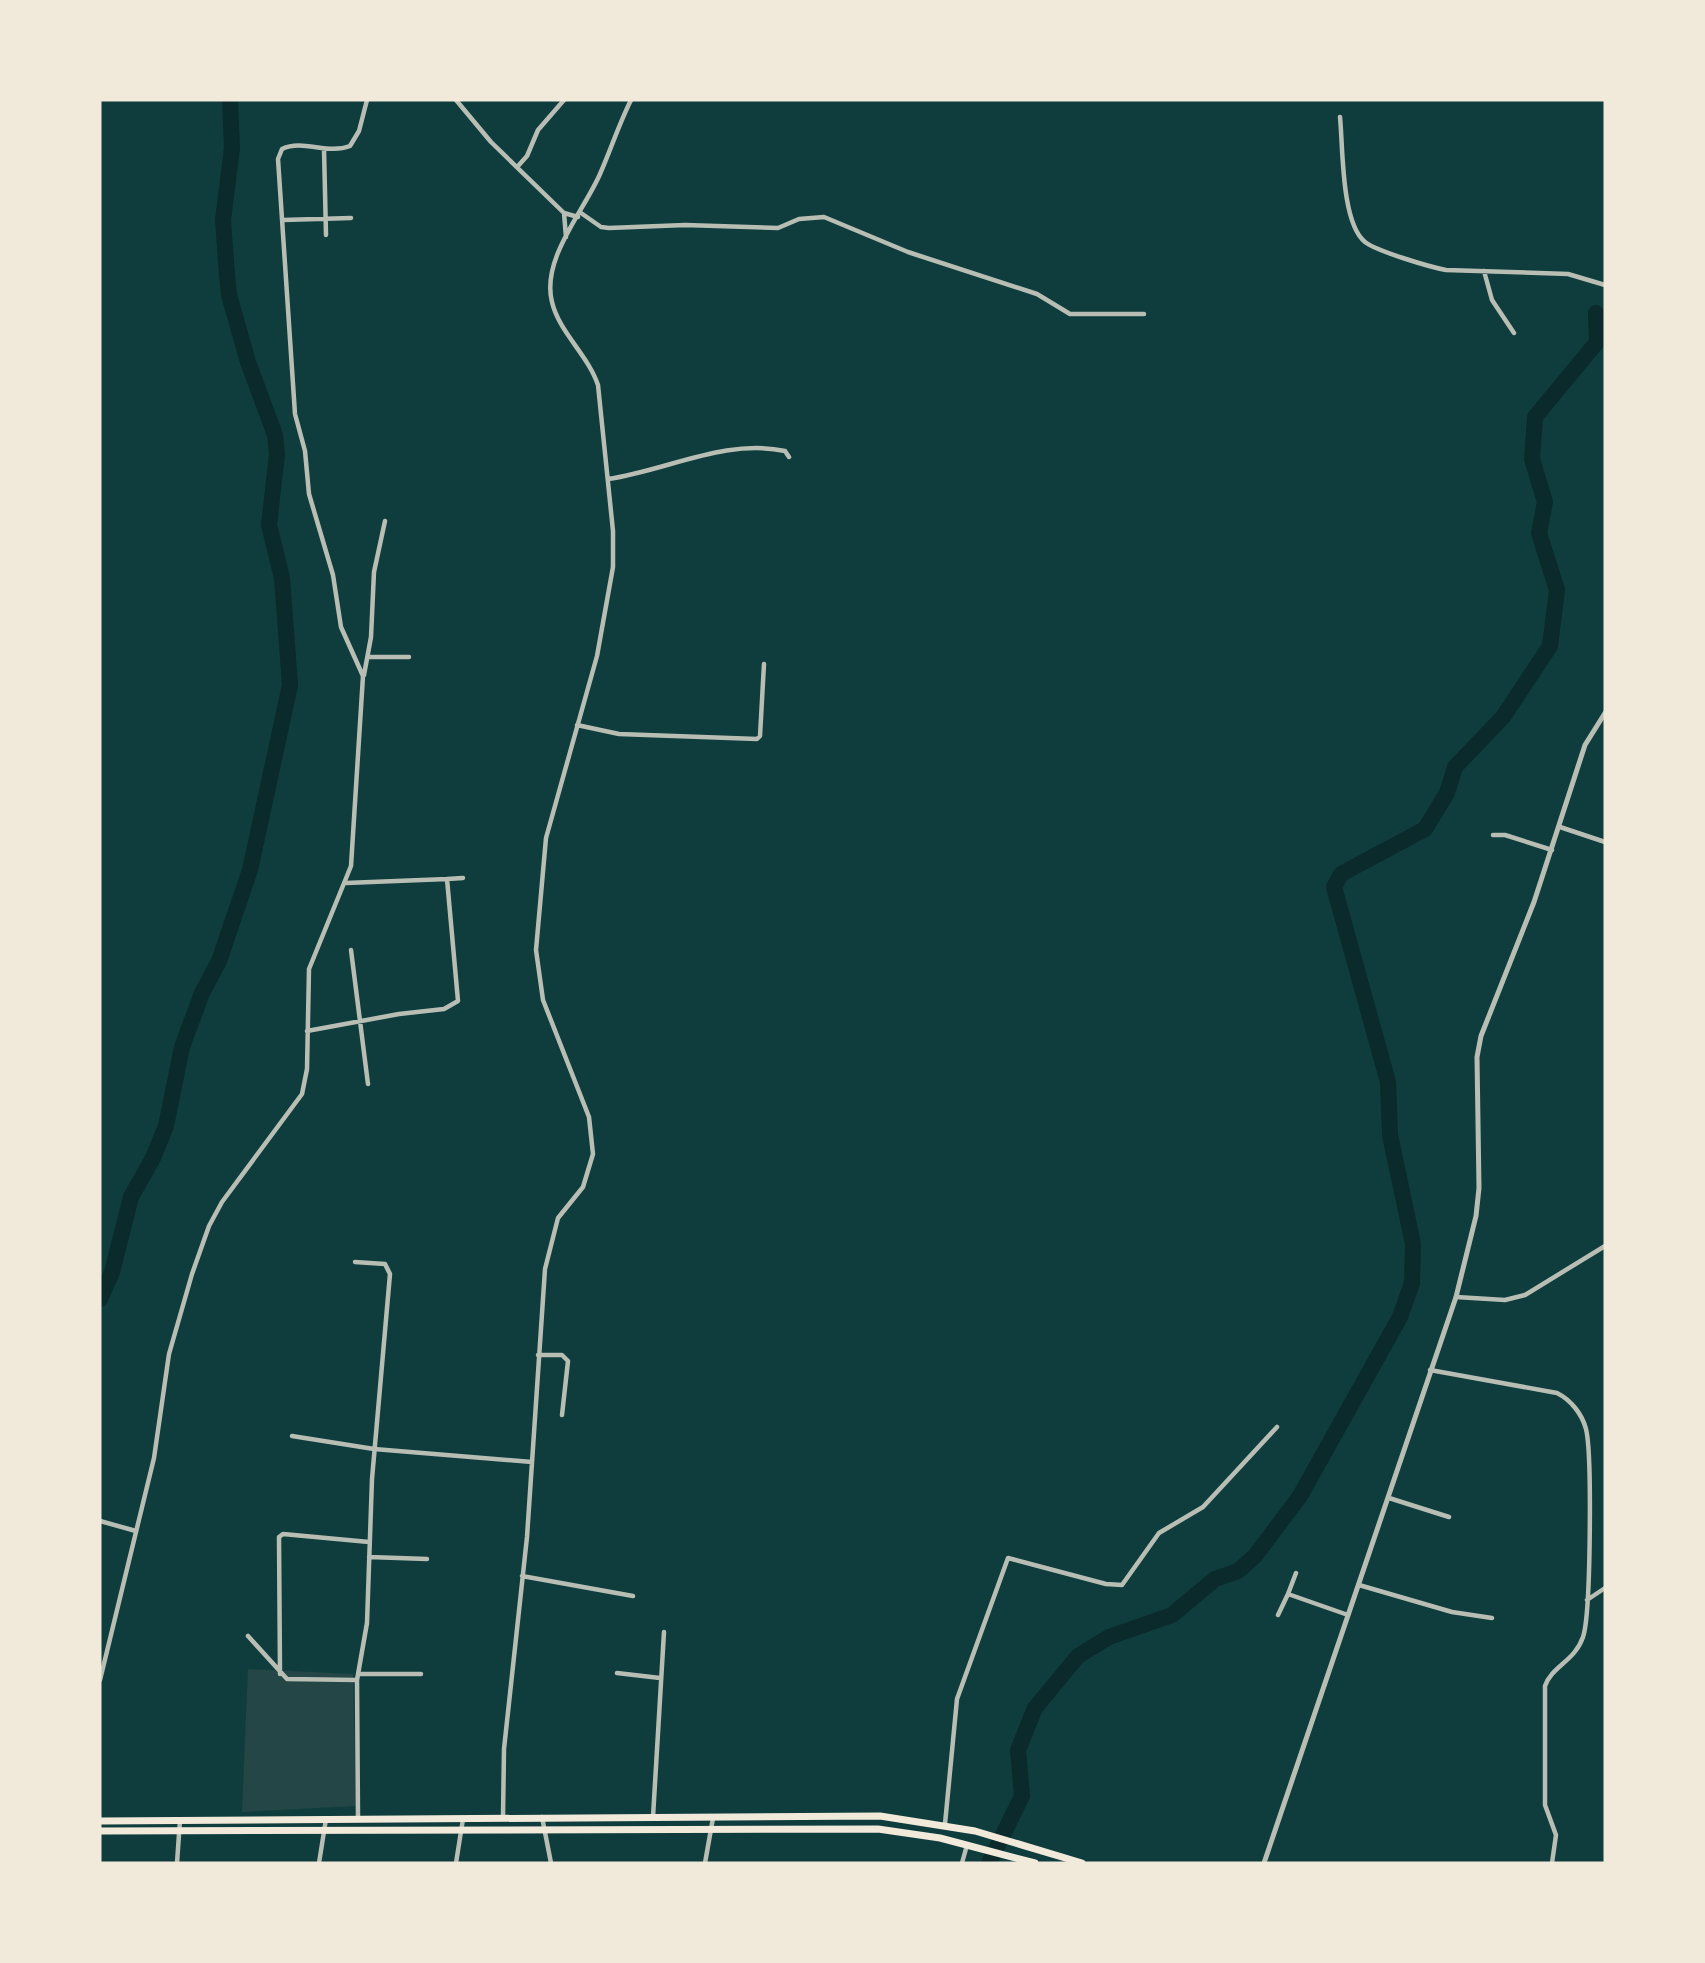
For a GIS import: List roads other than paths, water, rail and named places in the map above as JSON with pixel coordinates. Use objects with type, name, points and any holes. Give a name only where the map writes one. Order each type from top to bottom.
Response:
[{"type":"highway","points":[[100,1821],[463,1816],[880,1816],[975,1831],[1082,1863]]},
{"type":"highway","points":[[581,1817],[581,1829]]},
{"type":"highway","points":[[100,1831],[878,1829],[970,1844],[1035,1863]]},
{"type":"street","points":[[363,676],[341,627],[333,575],[309,494],[305,451],[295,414],[279,153],[292,145],[340,149],[354,142],[367,100]]},
{"type":"street","points":[[456,100],[491,142],[564,213],[579,215],[601,227],[609,229],[664,225],[778,228],[811,217],[824,217],[908,252],[1037,294],[1070,314],[1144,314]]},
{"type":"street","points":[[518,166],[527,156],[538,130],[564,100]]},
{"type":"street","points":[[503,1816],[503,1759],[522,1576],[542,1294],[554,1231],[561,1213],[583,1187],[593,1154],[589,1117],[543,1000],[537,950],[546,838],[597,656],[612,567],[608,479],[598,385],[592,367],[557,316],[551,298],[555,262],[631,100]]},
{"type":"street","points":[[1340,117],[1350,217],[1365,243],[1426,266],[1569,274],[1605,285]]},
{"type":"street","points":[[324,149],[326,235]]},
{"type":"street","points":[[564,213],[566,239]]},
{"type":"street","points":[[283,220],[351,218]]},
{"type":"street","points":[[1484,271],[1492,300],[1514,333]]},
{"type":"street","points":[[608,479],[687,462],[725,450],[766,447],[785,451],[789,457]]},
{"type":"street","points":[[100,1680],[161,1424],[169,1354],[200,1248],[222,1202],[302,1094],[307,1069],[309,969],[346,883],[353,848],[363,676],[368,657],[374,572],[385,521]]},
{"type":"street","points":[[368,657],[410,657]]},
{"type":"street","points":[[577,725],[620,734],[757,740],[760,736],[764,664]]},
{"type":"street","points":[[1264,1863],[1456,1297],[1476,1216],[1479,1188],[1478,1048],[1553,850],[1585,745],[1605,713]]},
{"type":"street","points":[[1560,827],[1605,842]]},
{"type":"street","points":[[1493,835],[1505,835],[1553,850]]},
{"type":"street","points":[[346,883],[463,878]]},
{"type":"street","points":[[307,1031],[399,1014],[444,1009],[458,1001],[447,879]]},
{"type":"street","points":[[351,950],[368,1084]]},
{"type":"street","points":[[1456,1297],[1516,1298],[1544,1286],[1605,1246]]},
{"type":"street","points":[[355,1262],[385,1264],[389,1269],[374,1449],[367,1623],[358,1677],[358,1817]]},
{"type":"street","points":[[538,1355],[562,1355],[568,1361],[562,1415]]},
{"type":"street","points":[[1430,1370],[1557,1393],[1575,1408],[1588,1438],[1586,1625],[1577,1651],[1550,1676],[1545,1686],[1545,1805],[1556,1835],[1552,1863]]},
{"type":"street","points":[[945,1825],[957,1699],[1008,1558],[1106,1584],[1122,1585],[1159,1533],[1203,1507],[1277,1427]]},
{"type":"street","points":[[292,1436],[374,1449],[531,1462]]},
{"type":"street","points":[[1389,1498],[1449,1517]]},
{"type":"street","points":[[100,1521],[136,1531]]},
{"type":"street","points":[[280,1674],[279,1536],[283,1534],[370,1542]]},
{"type":"street","points":[[369,1557],[427,1559]]},
{"type":"street","points":[[1278,1615],[1296,1573]]},
{"type":"street","points":[[522,1576],[633,1596]]},
{"type":"street","points":[[1359,1585],[1452,1612],[1492,1618]]},
{"type":"street","points":[[1586,1600],[1605,1588]]},
{"type":"street","points":[[1288,1594],[1349,1615]]},
{"type":"street","points":[[653,1817],[664,1632]]},
{"type":"street","points":[[248,1636],[287,1679],[421,1674]]},
{"type":"street","points":[[617,1673],[660,1678]]},
{"type":"street","points":[[456,1863],[463,1816]]},
{"type":"street","points":[[542,1816],[551,1863]]},
{"type":"street","points":[[705,1863],[713,1817]]},
{"type":"street","points":[[319,1863],[326,1819]]},
{"type":"street","points":[[177,1863],[180,1820]]},
{"type":"street","points":[[962,1863],[970,1844]]},
{"type":"waterway","points":[[100,1299],[112,1272],[131,1197],[153,1158],[166,1126],[182,1047],[202,993],[219,961],[250,870],[290,685],[282,578],[269,525],[277,454],[275,435],[248,362],[229,295],[223,220],[232,148],[230,100]]},
{"type":"waterway","points":[[989,1863],[1022,1796],[1018,1750],[1035,1708],[1078,1656],[1109,1637],[1172,1615],[1215,1579],[1238,1571],[1255,1556],[1300,1496],[1400,1317],[1412,1283],[1413,1244],[1390,1135],[1388,1082],[1334,887],[1341,874],[1425,829],[1447,793],[1455,767],[1503,717],[1550,646],[1557,590],[1539,533],[1545,502],[1532,459],[1535,417],[1597,342],[1596,313]]}]
